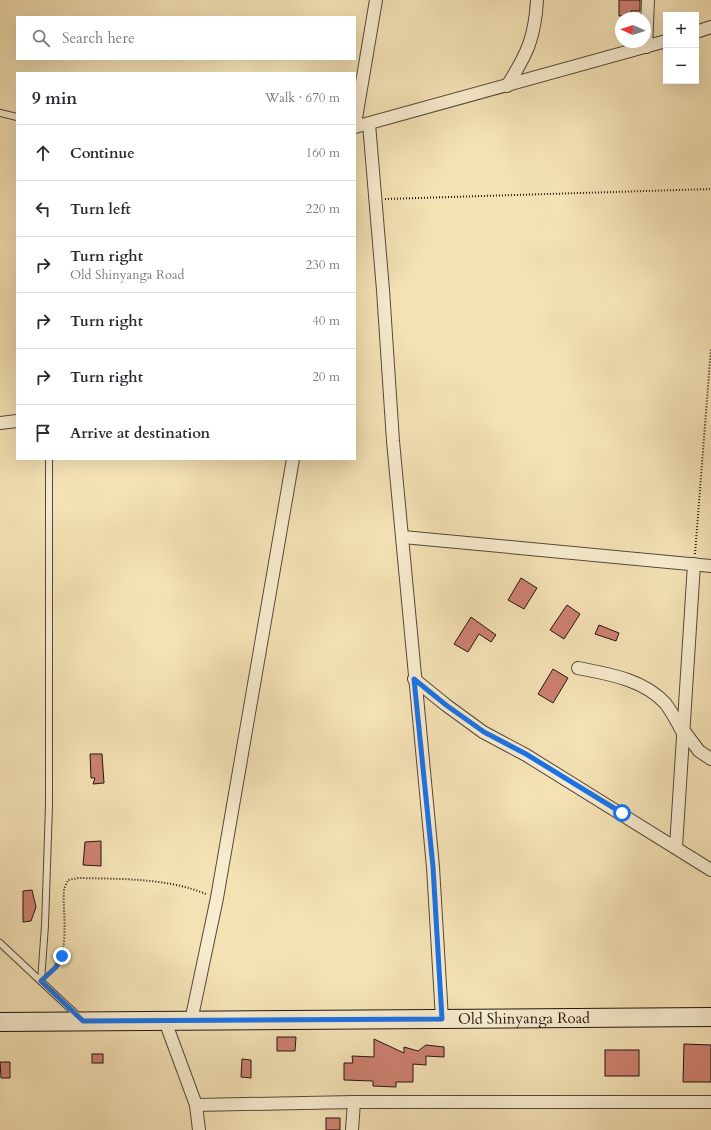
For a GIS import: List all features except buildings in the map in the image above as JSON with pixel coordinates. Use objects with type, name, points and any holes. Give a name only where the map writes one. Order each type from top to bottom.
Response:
[{"type":"main road","name":"Old Shinyanga Road","points":[[0,1022],[711,1017]]},
{"type":"street","points":[[356,118],[376,0]]},
{"type":"street","points":[[508,86],[526,57],[535,25],[537,0]]},
{"type":"street","points":[[647,12],[648,0]]},
{"type":"street","points":[[699,31],[711,27]]},
{"type":"street","points":[[651,46],[663,42]]},
{"type":"street","points":[[356,127],[642,48]]},
{"type":"street","points":[[369,124],[374,199],[383,290],[392,441],[403,537],[414,679],[433,867],[442,1019]]},
{"type":"street","points":[[0,423],[16,421]]},
{"type":"street","points":[[191,1021],[217,898],[293,460]]},
{"type":"street","points":[[403,537],[711,566]]},
{"type":"street","points":[[676,847],[694,564]]},
{"type":"street","points":[[578,668],[626,680],[648,688],[666,705],[684,733],[699,751],[711,759]]},
{"type":"street","points":[[414,679],[446,705],[484,732],[526,754],[711,870]]},
{"type":"street","points":[[165,1021],[196,1105],[199,1130]]},
{"type":"street","points":[[196,1105],[354,1102],[711,1102]]},
{"type":"street","points":[[352,1130],[354,1102]]},
{"type":"lane","points":[[0,113],[16,117]]},
{"type":"lane","points":[[41,981],[45,925],[49,805],[48,460]]},
{"type":"lane","points":[[0,943],[83,1021]]},
{"type":"path","points":[[374,199],[711,189]]},
{"type":"path","points":[[694,564],[711,348]]},
{"type":"path","points":[[41,981],[56,967],[62,956],[64,940],[64,889],[68,880],[79,878],[151,881],[196,890],[217,898]]},
{"type":"route","points":[[62,956],[51,973],[41,981],[83,1021],[442,1019],[433,867],[414,679],[446,705],[484,732],[526,754],[592,796],[622,813]]}]
